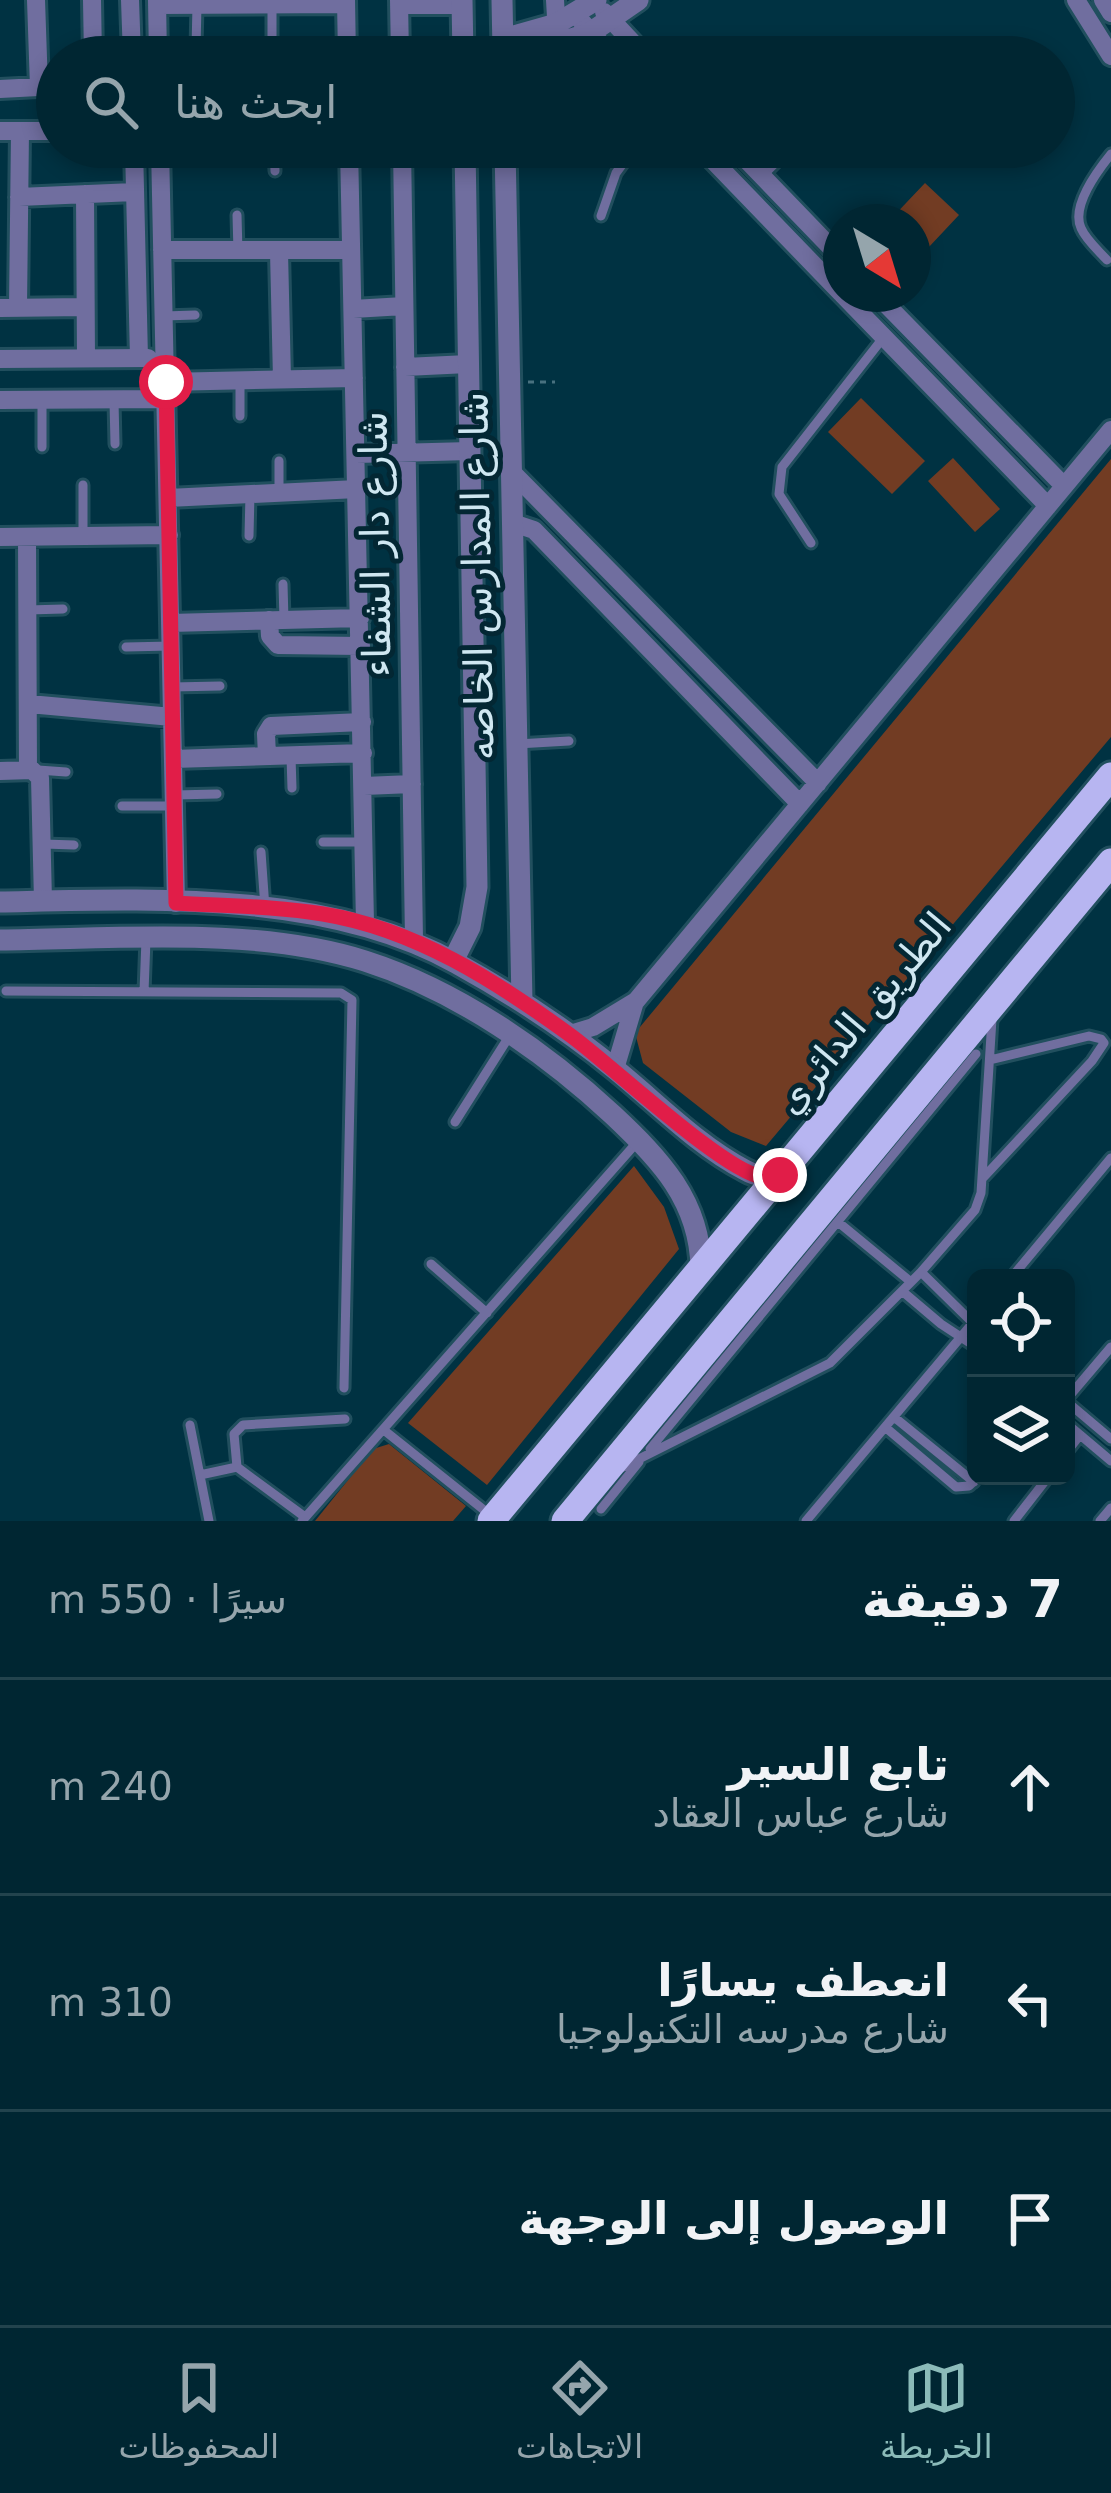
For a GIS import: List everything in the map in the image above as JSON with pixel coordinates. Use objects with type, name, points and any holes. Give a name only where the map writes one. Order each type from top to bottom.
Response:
[{"type":"main road","name":"الطريق الدائري","points":[[492,1519],[1111,776]]},
{"type":"main road","points":[[565,1521],[595,1501],[1111,862]]},
{"type":"street","points":[[36,0],[41,36]]},
{"type":"street","points":[[92,0],[93,36]]},
{"type":"street","points":[[130,0],[131,36]]},
{"type":"street","points":[[502,0],[506,36]]},
{"type":"street","points":[[555,0],[593,36]]},
{"type":"street","points":[[590,33],[638,0]]},
{"type":"street","points":[[1076,0],[1111,56]]},
{"type":"street","points":[[1103,0],[1111,13]]},
{"type":"street","points":[[158,36],[157,2],[346,2],[347,36]]},
{"type":"street","points":[[400,36],[399,3],[462,3],[463,36]]},
{"type":"street","points":[[576,17],[590,33]]},
{"type":"street","points":[[537,36],[576,17],[611,21],[626,36]]},
{"type":"street","points":[[0,89],[36,88]]},
{"type":"street","points":[[10,131],[19,197],[9,308],[86,307]]},
{"type":"street","points":[[134,168],[139,358]]},
{"type":"street","points":[[160,168],[176,903]]},
{"type":"street","name":"شارع دار الشفاء","points":[[349,168],[365,923]]},
{"type":"street","name":"شارع دار الشفاء","points":[[402,168],[414,940]]},
{"type":"street","name":"شارع المدارس الخاصه","points":[[453,961],[473,916],[476,857],[464,168]]},
{"type":"street","name":"شارع المدارس الخاصه","points":[[505,168],[522,1003]]},
{"type":"street","points":[[720,168],[823,275]]},
{"type":"street","points":[[754,168],[823,240]]},
{"type":"street","points":[[19,197],[134,192]]},
{"type":"street","points":[[85,194],[86,358]]},
{"type":"street","points":[[801,251],[818,235]]},
{"type":"street","points":[[162,250],[351,250]]},
{"type":"street","points":[[279,252],[282,380]]},
{"type":"street","points":[[467,289],[508,288]]},
{"type":"street","points":[[353,309],[404,306]]},
{"type":"street","points":[[859,312],[1048,506]]},
{"type":"street","points":[[894,312],[1064,486]]},
{"type":"street","points":[[885,339],[904,322]]},
{"type":"street","points":[[0,359],[165,358]]},
{"type":"street","points":[[405,367],[468,364]]},
{"type":"street","points":[[0,400],[113,400],[240,380],[354,378]]},
{"type":"street","points":[[569,1034],[605,1021],[636,1000],[1111,430]]},
{"type":"street","points":[[356,454],[470,451]]},
{"type":"street","points":[[509,469],[818,783]]},
{"type":"street","points":[[168,498],[357,489]]},
{"type":"street","points":[[513,523],[534,530],[800,804]]},
{"type":"street","points":[[0,537],[169,535]]},
{"type":"street","points":[[27,537],[30,770]]},
{"type":"street","points":[[473,598],[514,597]]},
{"type":"street","points":[[617,615],[635,598]]},
{"type":"street","points":[[170,623],[360,618]]},
{"type":"street","points":[[277,620],[270,636],[278,645],[361,646]]},
{"type":"street","points":[[28,704],[172,717]]},
{"type":"street","points":[[267,756],[266,734],[271,726],[362,722]]},
{"type":"street","points":[[173,759],[363,753]]},
{"type":"street","points":[[0,771],[30,770],[40,778],[43,902]]},
{"type":"street","points":[[364,786],[412,784]]},
{"type":"street","points":[[476,857],[519,857]]},
{"type":"street","points":[[0,902],[265,908],[365,923],[414,940],[569,1034],[747,1172],[780,1175]]},
{"type":"street","points":[[314,949],[322,914]]},
{"type":"street","points":[[0,940],[253,942],[314,949],[394,972],[457,1002],[510,1035],[584,1088],[639,1139],[660,1160],[684,1197],[697,1229],[701,1268]]},
{"type":"street","points":[[615,1070],[636,1000]]},
{"type":"street","points":[[614,1116],[639,1089]]},
{"type":"lane","points":[[272,4],[272,36]]},
{"type":"lane","points":[[196,5],[196,36]]},
{"type":"lane","points":[[1107,260],[1082,231],[1078,216],[1090,185],[1111,154]]},
{"type":"lane","points":[[602,216],[620,168]]},
{"type":"lane","points":[[762,176],[770,168]]},
{"type":"lane","points":[[238,215],[238,252]]},
{"type":"lane","points":[[164,316],[195,315]]},
{"type":"lane","points":[[811,543],[779,494],[782,466],[885,339]]},
{"type":"lane","points":[[240,380],[240,416]]},
{"type":"lane","points":[[42,400],[42,447]]},
{"type":"lane","points":[[113,400],[115,443]]},
{"type":"lane","points":[[279,461],[279,493]]},
{"type":"lane","points":[[83,485],[83,536]]},
{"type":"lane","points":[[249,536],[250,494]]},
{"type":"lane","points":[[277,620],[283,584]]},
{"type":"lane","points":[[28,610],[62,608]]},
{"type":"lane","points":[[126,647],[171,646]]},
{"type":"lane","points":[[172,687],[220,686]]},
{"type":"lane","points":[[518,744],[568,741]]},
{"type":"lane","points":[[291,755],[292,788]]},
{"type":"lane","points":[[30,770],[66,772]]},
{"type":"lane","points":[[122,806],[217,794]]},
{"type":"lane","points":[[322,842],[364,842]]},
{"type":"lane","points":[[42,844],[74,845]]},
{"type":"lane","points":[[261,852],[265,908]]},
{"type":"lane","points":[[144,992],[146,939]]},
{"type":"lane","points":[[6,991],[341,993],[352,1000],[344,1388]]},
{"type":"lane","points":[[595,1501],[644,1456],[818,1371],[843,1352],[975,1210],[982,1179],[993,1004]]},
{"type":"lane","points":[[455,1121],[510,1035]]},
{"type":"lane","points":[[982,1179],[1092,1061],[1103,1043],[1089,1036],[990,1060]]},
{"type":"lane","points":[[595,1501],[644,1456],[976,1054]]},
{"type":"lane","points":[[345,1419],[243,1425],[233,1438],[237,1467],[304,1519],[639,1139]]},
{"type":"lane","points":[[1018,1269],[1109,1164]]},
{"type":"lane","points":[[838,1222],[911,1282]]},
{"type":"lane","points":[[431,1264],[488,1313]]},
{"type":"lane","points":[[921,1272],[967,1315]]},
{"type":"lane","points":[[902,1291],[967,1340]]},
{"type":"lane","points":[[806,1521],[967,1331]]},
{"type":"lane","points":[[1075,1393],[1111,1347]]},
{"type":"lane","points":[[1075,1410],[1111,1439]]},
{"type":"lane","points":[[893,1417],[967,1472]]},
{"type":"lane","points":[[190,1425],[209,1521]]},
{"type":"lane","points":[[885,1427],[956,1487],[967,1483]]},
{"type":"lane","points":[[385,1431],[492,1519]]},
{"type":"lane","points":[[1075,1431],[1111,1461]]},
{"type":"lane","points":[[1075,1441],[1080,1435]]},
{"type":"lane","points":[[200,1475],[237,1467]]},
{"type":"lane","points":[[1016,1520],[1041,1485]]},
{"type":"lane","points":[[1100,1521],[1111,1508]]},
{"type":"path","points":[[508,382],[555,382]]},
{"type":"shaded area","points":[[925,183],[959,215],[931,245],[931,204],[905,204]]},
{"type":"shaded area","points":[[861,398],[925,461],[892,494],[828,432]]},
{"type":"shaded area","points":[[953,458],[1000,509],[975,532],[928,481]]},
{"type":"shaded area","points":[[1111,459],[1111,737],[766,1146],[731,1132],[643,1063],[635,1033]]},
{"type":"shaded area","points":[[634,1166],[664,1207],[679,1249],[487,1485],[408,1423]]},
{"type":"shaded area","points":[[389,1444],[466,1506],[453,1521],[315,1521],[373,1449]]},
{"type":"route","points":[[166,382],[176,903],[322,914],[414,940],[487,980],[569,1034],[747,1172],[780,1175]]}]
